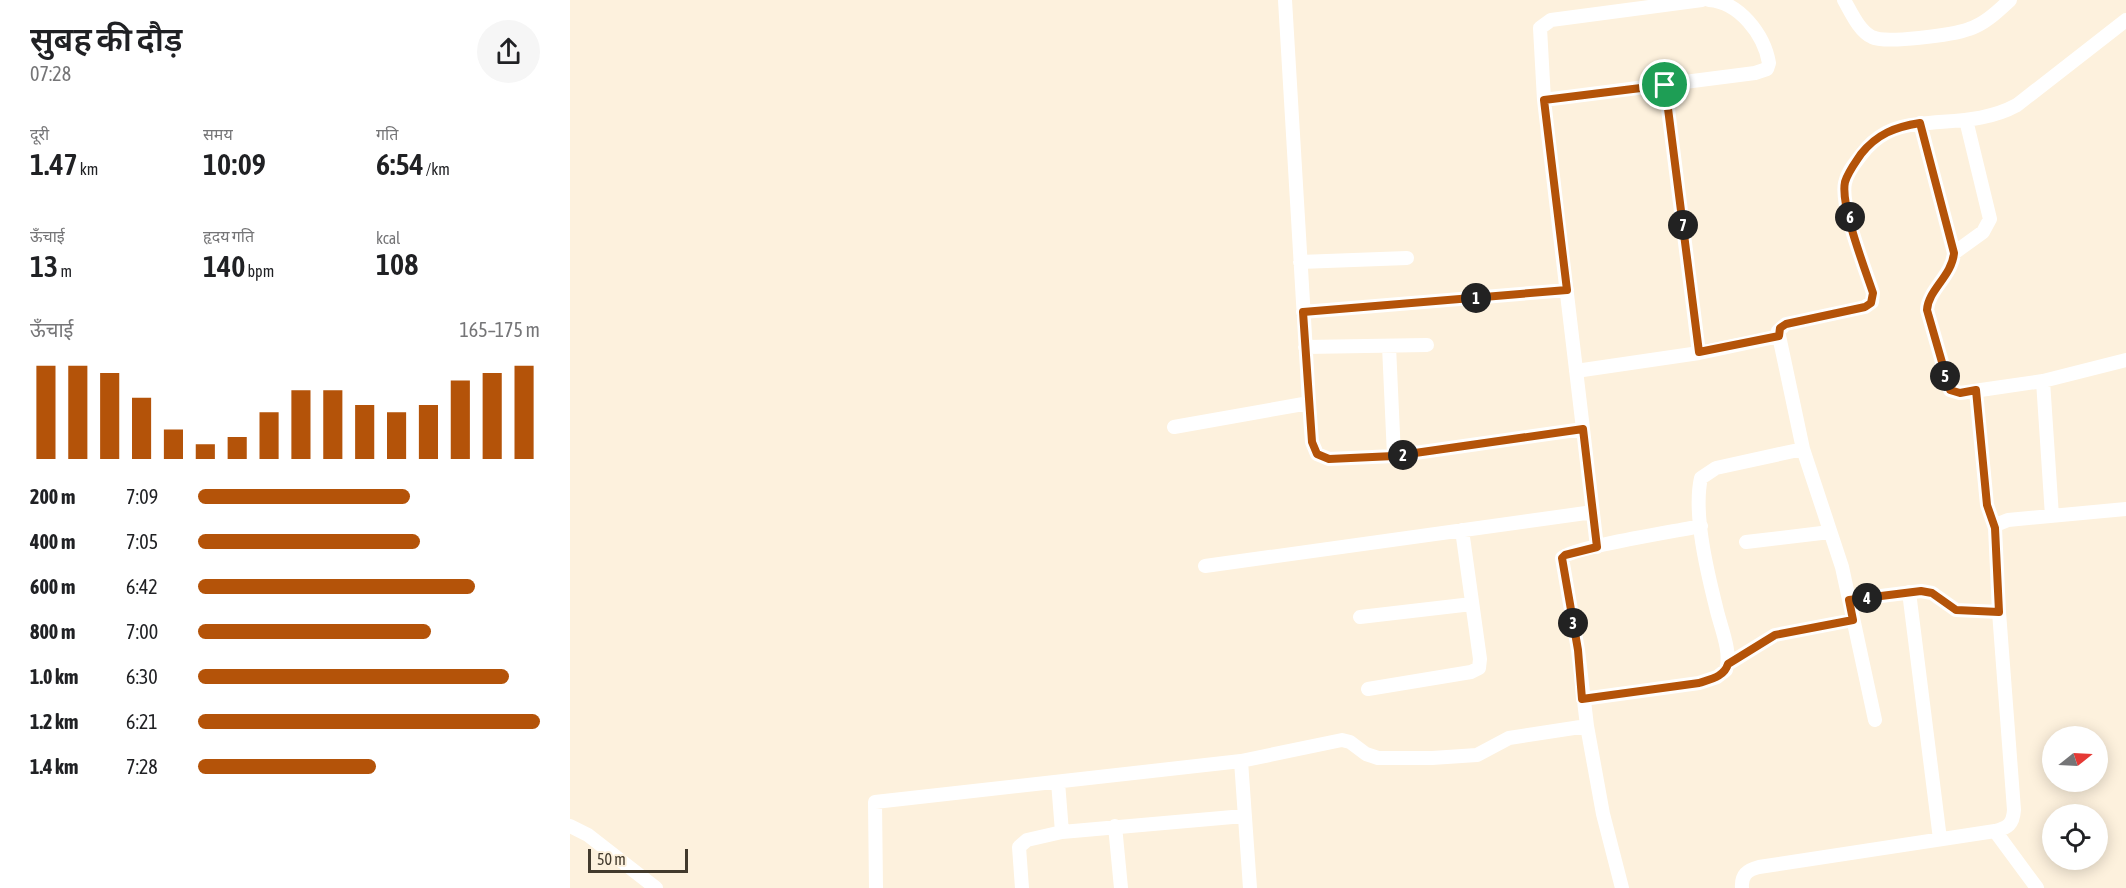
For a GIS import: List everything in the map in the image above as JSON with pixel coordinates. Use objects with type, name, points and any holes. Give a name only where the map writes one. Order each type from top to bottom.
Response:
[{"type":"street","points":[[1285,0],[1305,347],[1309,403],[1314,447],[1317,454],[1323,457],[1350,460],[1394,456],[1583,429]]},
{"type":"street","points":[[1597,547],[1544,100],[1540,28],[1545,22],[1702,0]]},
{"type":"street","points":[[1544,100],[1755,73],[1769,67],[1764,46],[1742,15],[1720,1],[1709,0]]},
{"type":"street","points":[[1844,0],[1866,33],[1876,39],[1926,37],[1970,29],[1989,18],[2010,0]]},
{"type":"street","points":[[1875,720],[1842,567],[1803,449],[1779,336],[1780,328],[1786,324],[1865,307],[1872,302],[1873,293],[1848,211],[1845,184],[1856,162],[1872,141],[1892,129],[1920,123],[1991,116],[2017,105],[2126,20]]},
{"type":"street","points":[[1665,85],[1699,352]]},
{"type":"street","points":[[1954,253],[1983,232],[1990,219],[1966,120]]},
{"type":"street","points":[[1920,123],[1954,253],[1951,268],[1929,300],[1927,310],[1950,390],[1960,393],[2043,381],[2126,360]]},
{"type":"street","points":[[1300,262],[1407,258]]},
{"type":"street","points":[[1303,312],[1567,290]]},
{"type":"street","points":[[1576,371],[1699,352],[1779,336]]},
{"type":"street","points":[[1305,347],[1427,345]]},
{"type":"street","points":[[1389,346],[1394,456]]},
{"type":"street","points":[[2043,381],[2052,516]]},
{"type":"street","points":[[1742,888],[1746,872],[1759,867],[1995,831],[2012,823],[2014,810],[1995,528],[1987,505],[1976,390]]},
{"type":"street","points":[[1174,427],[1309,403]]},
{"type":"street","points":[[1728,664],[1710,585],[1701,526],[1699,485],[1705,473],[1716,468],[1803,449]]},
{"type":"street","points":[[1995,528],[1998,524],[2008,520],[2126,509]]},
{"type":"street","points":[[1204,566],[1593,512]]},
{"type":"street","points":[[1622,888],[1603,814],[1582,699],[1578,650],[1562,558],[1565,555],[1597,547],[1701,526]]},
{"type":"street","points":[[1368,689],[1476,671],[1480,659],[1462,530]]},
{"type":"street","points":[[1746,542],[1830,532]]},
{"type":"street","points":[[1849,600],[1921,591],[1932,593],[1956,610],[1999,612]]},
{"type":"street","points":[[1909,592],[1940,839]]},
{"type":"street","points":[[1360,617],[1472,604]]},
{"type":"street","points":[[1582,699],[1699,683],[1722,674],[1728,664],[1775,635],[1853,620]]},
{"type":"street","points":[[876,888],[875,802],[1241,761],[1342,740],[1378,758],[1477,755],[1509,738],[1587,726]]},
{"type":"street","points":[[1241,761],[1250,888]]},
{"type":"street","points":[[1058,782],[1062,832]]},
{"type":"street","points":[[1022,888],[1021,844],[1027,840],[1062,832],[1115,826],[1244,816]]},
{"type":"street","points":[[570,826],[588,835],[656,888]]},
{"type":"street","points":[[1115,826],[1121,888]]},
{"type":"street","points":[[1995,831],[2037,888]]},
{"type":"route","points":[[1665,85],[1699,352],[1779,336],[1778,331],[1786,324],[1865,307],[1872,302],[1873,293],[1848,211],[1845,184],[1849,173],[1872,141],[1892,129],[1920,123],[1954,253],[1951,268],[1929,300],[1927,310],[1950,390],[1960,393],[1976,390],[1987,505],[1995,528],[1999,612],[1956,610],[1927,591],[1849,600],[1853,620],[1775,635],[1728,664],[1726,670],[1716,677],[1699,683],[1582,699],[1578,650],[1562,558],[1565,555],[1597,547],[1583,429],[1394,456],[1350,460],[1329,459],[1317,454],[1312,442],[1303,312],[1567,290],[1544,100],[1665,85]]}]
